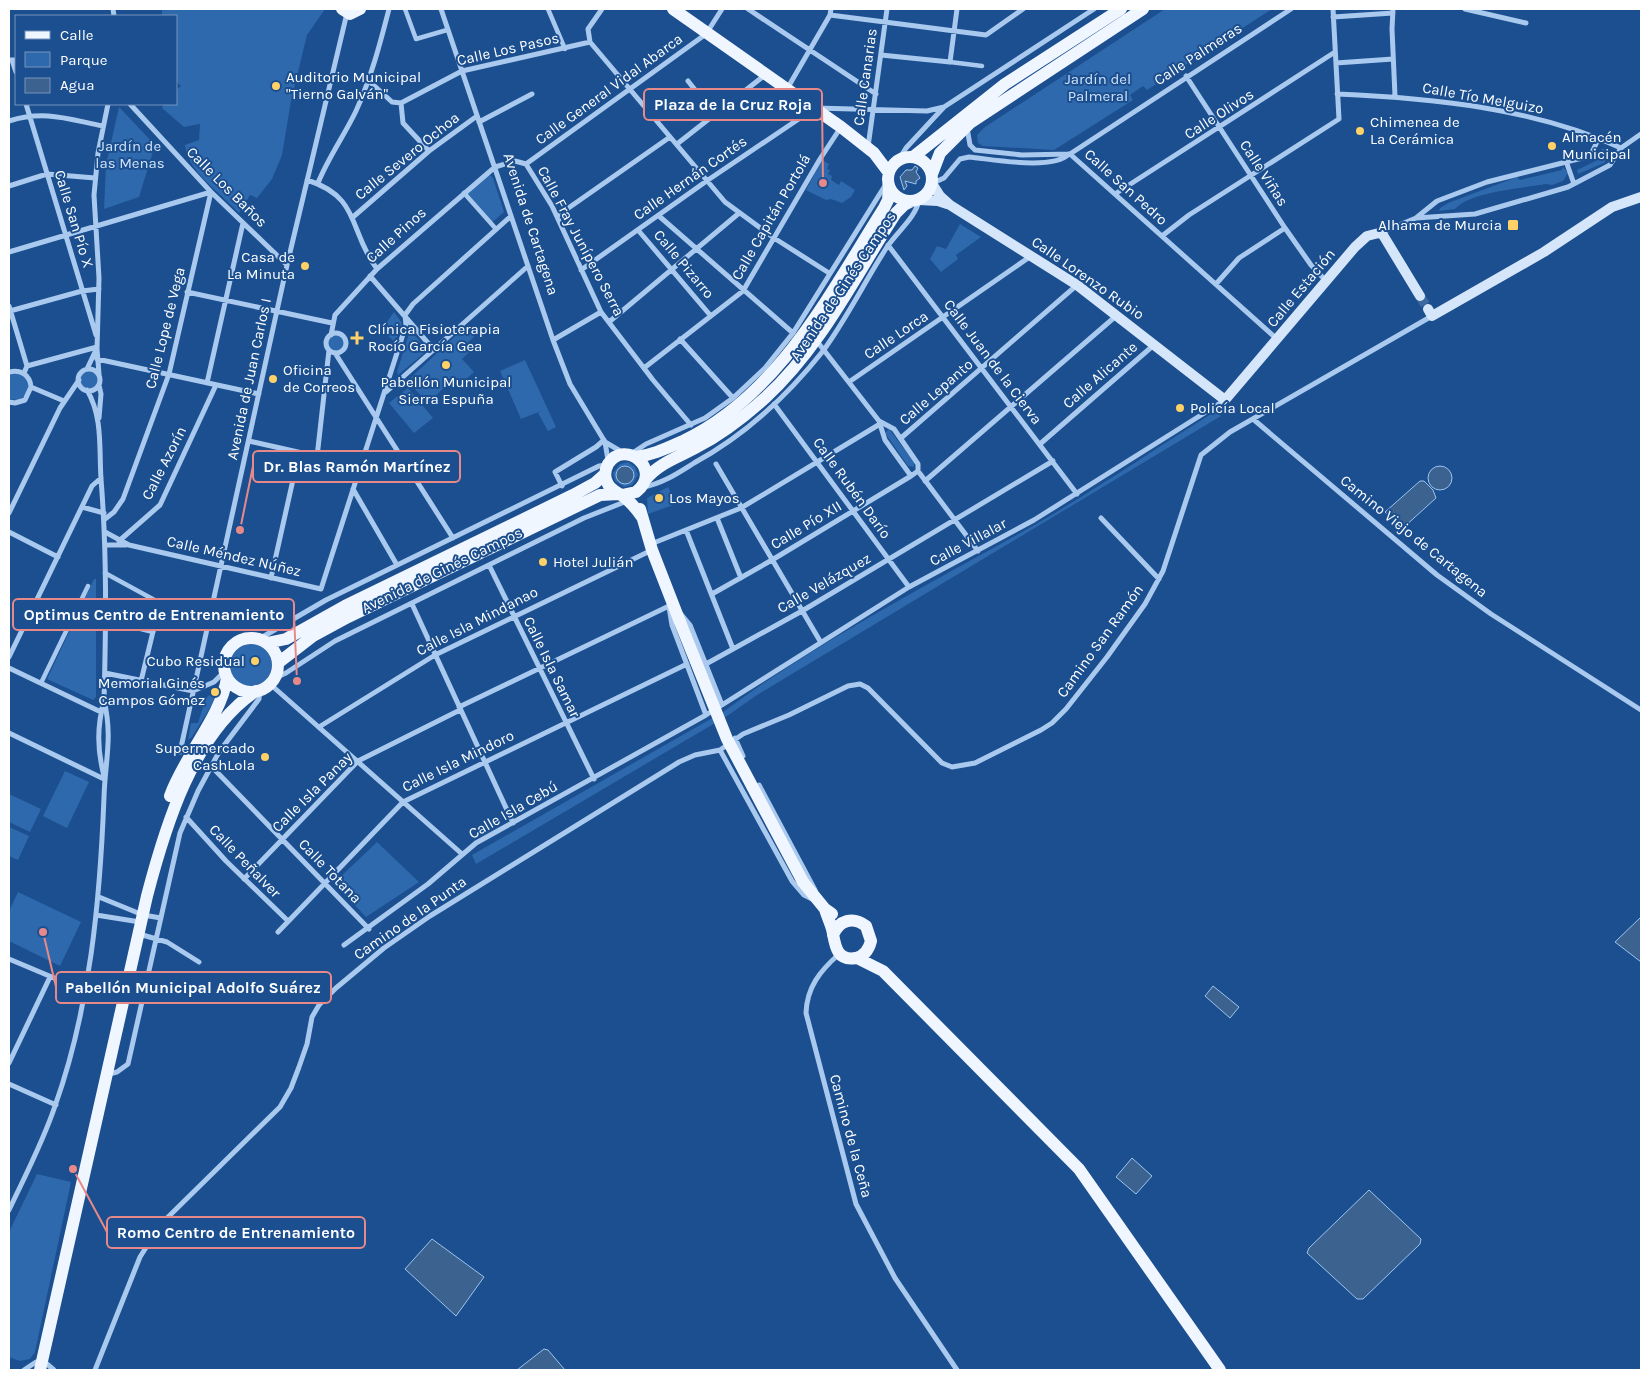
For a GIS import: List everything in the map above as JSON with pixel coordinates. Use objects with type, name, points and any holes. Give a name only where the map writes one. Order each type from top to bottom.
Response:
[{"type":"main road","points":[[673,9],[706,34],[815,108],[871,151],[894,160],[913,157],[923,160],[932,180]]},
{"type":"main road","points":[[913,157],[1005,84],[1121,9]]},
{"type":"main road","points":[[916,201],[930,191],[940,153],[967,127],[995,105],[1143,9]]},
{"type":"main road","points":[[871,151],[898,198],[916,201],[938,201],[950,205]]},
{"type":"main road","points":[[889,180],[899,159]]},
{"type":"main road","name":"Avenida de Ginés Campos","points":[[631,456],[666,448],[716,422],[771,374],[812,322],[884,208],[888,200],[889,180]]},
{"type":"main road","name":"Calle Lorenzo Rubio","points":[[932,180],[940,196],[950,205],[1077,285],[1225,400]]},
{"type":"main road","points":[[1430,313],[1544,252],[1612,207],[1641,197]]},
{"type":"main road","name":"Avenida de Ginés Campos","points":[[643,485],[661,465],[697,448],[743,417],[820,344],[896,213],[904,205],[916,201]]},
{"type":"main road","points":[[1379,233],[1387,242],[1420,296]]},
{"type":"main road","name":"Calle Estación","points":[[1225,400],[1354,247],[1367,236],[1379,233]]},
{"type":"main road","points":[[642,517],[623,497],[608,486],[607,467],[616,456],[631,456],[644,467],[639,507],[642,517],[651,547],[671,603],[727,739],[803,882],[822,906],[845,922]]},
{"type":"main road","name":"Avenida de Ginés Campos","points":[[263,641],[286,639],[340,609],[586,489],[607,467]]},
{"type":"main road","points":[[623,497],[632,494],[643,485]]},
{"type":"main road","name":"Avenida de Ginés Campos","points":[[278,663],[313,636],[348,617],[600,495],[623,497]]},
{"type":"main road","points":[[247,638],[263,641],[276,654],[278,663],[265,686],[243,690],[226,674],[224,657],[233,644],[247,638]]},
{"type":"main road","name":"Avenida de Ginés Campos","points":[[41,1366],[141,924],[158,831],[172,790],[188,756],[222,701],[226,674]]},
{"type":"main road","name":"Avenida de Ginés Campos","points":[[147,896],[169,819],[180,791],[214,735],[234,708],[265,686]]},
{"type":"main road","points":[[822,906],[833,935],[835,948],[840,954],[845,957],[858,958],[883,971]]},
{"type":"main road","points":[[833,935],[836,929],[845,922],[856,920],[866,926],[871,936],[870,946],[883,971],[1079,1169],[1220,1370]]},
{"type":"main road","points":[[858,958],[870,946]]},
{"type":"street","points":[[318,183],[326,162],[355,113],[369,81],[390,9]]},
{"type":"street","points":[[405,9],[416,39],[447,30]]},
{"type":"street","name":"Avenida de Cartagena","points":[[441,9],[553,340],[570,384],[604,441],[607,467]]},
{"type":"street","points":[[548,9],[565,49]]},
{"type":"street","points":[[602,9],[588,29],[590,42],[632,89],[725,202],[738,214],[829,273]]},
{"type":"street","points":[[706,34],[722,9]]},
{"type":"street","points":[[748,9],[876,94]]},
{"type":"street","name":"Calle Canarias","points":[[871,151],[874,110],[887,9]]},
{"type":"street","points":[[950,62],[957,9]]},
{"type":"street","points":[[787,88],[830,12],[885,22],[986,35],[1023,9]]},
{"type":"street","points":[[899,159],[906,148],[944,107],[1094,9]]},
{"type":"street","name":"Calle Palmeras","points":[[1070,154],[1186,76],[1291,9]]},
{"type":"street","points":[[1162,236],[1339,119],[1333,9]]},
{"type":"street","points":[[1465,9],[1526,23]]},
{"type":"street","name":"Avenida de Juan Carlos I","points":[[180,752],[287,265],[350,10]]},
{"type":"street","points":[[1333,17],[1393,11],[1395,96]]},
{"type":"street","name":"Calle General Vidal Abarca","points":[[526,164],[706,34]]},
{"type":"street","name":"Calle Los Pasos","points":[[401,103],[462,71],[590,42]]},
{"type":"street","name":"Calle Olivos","points":[[1115,194],[1221,128],[1335,52]]},
{"type":"street","points":[[881,54],[982,66]]},
{"type":"street","points":[[1336,63],[1393,59]]},
{"type":"street","points":[[677,144],[766,74]]},
{"type":"street","name":"Calle Viñas","points":[[1186,76],[1285,228],[1311,265],[1326,281]]},
{"type":"street","points":[[369,81],[392,102],[401,103],[403,123],[429,151]]},
{"type":"street","points":[[688,81],[715,115]]},
{"type":"street","name":"Calle Severo Ochoa","points":[[353,217],[429,151],[478,119],[532,94]]},
{"type":"street","name":"Calle Tío Melguizo","points":[[1337,94],[1395,96],[1502,112],[1579,129],[1621,148]]},
{"type":"street","name":"Calle San Pío X","points":[[26,105],[97,346]]},
{"type":"street","points":[[104,779],[98,746],[104,700],[105,672],[105,532],[99,424],[101,394],[97,359],[99,289],[96,178],[108,105]]},
{"type":"street","name":"Calle Los Baños","points":[[131,105],[211,192],[287,265]]},
{"type":"street","points":[[815,108],[927,111],[944,107]]},
{"type":"street","name":"Calle Hernán Cortés","points":[[581,270],[708,180],[815,108]]},
{"type":"street","points":[[9,121],[30,114],[43,114],[103,126]]},
{"type":"street","name":"Calle Capitán Portolá","points":[[644,368],[743,291],[820,159],[841,127]]},
{"type":"street","points":[[967,127],[970,145],[975,150],[1022,155],[1070,154]]},
{"type":"street","name":"Calle Estación","points":[[1416,218],[1475,214],[1574,184],[1610,165],[1621,148],[1641,134]]},
{"type":"street","points":[[557,216],[670,137]]},
{"type":"street","name":"Calle Estación","points":[[1379,233],[1416,218],[1437,201],[1487,182],[1590,156],[1599,138]]},
{"type":"street","name":"Calle San Pedro","points":[[932,180],[944,178],[960,159],[969,157],[1045,163],[1064,159],[1070,154],[1278,339]]},
{"type":"street","name":"Calle Fray Junípero Serra","points":[[495,167],[515,161],[526,164],[557,216],[601,312],[691,425]]},
{"type":"street","points":[[1566,162],[1574,184]]},
{"type":"street","name":"Calle Pinos","points":[[331,334],[332,323],[341,307],[376,269],[495,167]]},
{"type":"street","points":[[9,186],[47,174],[96,178]]},
{"type":"street","points":[[307,180],[318,183],[341,199],[353,217],[366,254],[376,269]]},
{"type":"street","name":"Avenida de Ginés Campos","points":[[631,456],[646,444],[705,418],[733,398],[765,368],[793,333],[889,180]]},
{"type":"street","points":[[9,252],[211,192]]},
{"type":"street","name":"Calle Lope de Vega","points":[[104,519],[114,512],[123,499],[169,374],[211,192]]},
{"type":"street","points":[[464,193],[496,230]]},
{"type":"street","name":"Avenida de Ginés Campos","points":[[643,485],[660,482],[710,454],[774,404],[796,383],[820,344],[914,211],[916,201]]},
{"type":"street","points":[[609,322],[673,271],[738,214]]},
{"type":"street","points":[[326,600],[321,589],[406,325],[405,315],[412,304],[511,216]]},
{"type":"street","points":[[658,216],[793,333]]},
{"type":"street","points":[[206,383],[243,223]]},
{"type":"street","points":[[1216,284],[1238,258],[1285,228]]},
{"type":"street","name":"Calle Pizarro","points":[[638,230],[710,315]]},
{"type":"street","name":"Calle Juan de la Cierva","points":[[888,246],[1077,494]]},
{"type":"street","name":"Calle Lorca","points":[[849,382],[1031,256]]},
{"type":"street","points":[[385,393],[528,266]]},
{"type":"street","points":[[370,276],[434,350]]},
{"type":"street","name":"Calle Lepanto","points":[[901,438],[1077,285]]},
{"type":"street","points":[[24,373],[27,366],[9,308],[82,291],[99,289]]},
{"type":"street","points":[[188,292],[332,323]]},
{"type":"street","points":[[553,340],[601,312]]},
{"type":"street","name":"Camino San Ramón","points":[[720,750],[735,738],[789,715],[848,686],[860,684],[880,698],[942,763],[952,767],[975,763],[1052,723],[1108,657],[1145,604],[1159,579],[1201,455],[1230,432],[1430,313]]},
{"type":"street","points":[[925,481],[1116,316]]},
{"type":"street","points":[[332,352],[344,349],[345,340],[338,334],[331,334],[326,342],[332,352],[376,418],[453,538]]},
{"type":"street","points":[[680,339],[733,398]]},
{"type":"street","points":[[820,344],[880,423],[884,440],[911,476]]},
{"type":"street","name":"Calle Alicante","points":[[1040,444],[1155,344]]},
{"type":"street","points":[[27,366],[97,346]]},
{"type":"street","points":[[87,370],[97,346]]},
{"type":"street","points":[[317,457],[332,352]]},
{"type":"street","points":[[97,359],[259,394]]},
{"type":"street","points":[[9,372],[16,370],[24,373],[30,379],[32,387],[25,400],[16,403],[9,402]]},
{"type":"street","points":[[9,514],[11,501],[81,373],[87,370],[94,370],[99,374]]},
{"type":"street","points":[[78,380],[92,399],[99,424]]},
{"type":"street","points":[[32,387],[65,400],[85,390],[94,390],[99,385]]},
{"type":"street","name":"Calle Azorín","points":[[119,541],[160,505],[216,386]]},
{"type":"street","name":"Calle Villalar","points":[[706,715],[820,641],[909,587],[978,551],[1077,494],[1225,400]]},
{"type":"street","name":"Calle Rubén Darío","points":[[774,404],[819,462],[909,587]]},
{"type":"street","name":"Camino Viejo de Cartagena","points":[[1253,419],[1438,575],[1491,614],[1641,710]]},
{"type":"street","points":[[880,423],[894,429],[901,438],[918,464],[918,471],[978,551]]},
{"type":"street","name":"Calle Isla Mindanao","points":[[319,727],[435,655],[686,530],[741,508],[880,423]]},
{"type":"street","points":[[249,441],[360,466]]},
{"type":"street","points":[[562,486],[555,472],[604,441]]},
{"type":"street","name":"Avenida de Cartagena","points":[[604,441],[631,456]]},
{"type":"street","points":[[271,578],[299,453]]},
{"type":"street","points":[[954,521],[1053,461]]},
{"type":"street","points":[[716,464],[820,641]]},
{"type":"street","name":"Avenida de Ginés Campos","points":[[263,641],[326,600],[562,486],[599,466],[607,467]]},
{"type":"street","name":"Calle Pío XII","points":[[712,594],[772,560],[918,471]]},
{"type":"street","points":[[9,657],[92,486],[101,478]]},
{"type":"street","points":[[353,489],[397,565]]},
{"type":"street","name":"Avenida de Ginés Campos","points":[[265,686],[335,641],[623,497]]},
{"type":"street","points":[[82,507],[104,513]]},
{"type":"street","points":[[717,518],[741,578]]},
{"type":"street","points":[[1101,518],[1159,579]]},
{"type":"street","name":"Calle Velázquez","points":[[706,664],[802,611],[954,521]]},
{"type":"street","points":[[686,530],[733,649]]},
{"type":"street","points":[[9,532],[58,556]]},
{"type":"street","name":"Calle Méndez Núñez","points":[[105,532],[129,545],[321,589]]},
{"type":"street","name":"Calle Méndez Núñez","points":[[105,545],[129,545]]},
{"type":"street","name":"Calle Isla Samar","points":[[489,565],[594,779]]},
{"type":"street","points":[[105,574],[160,603],[208,624]]},
{"type":"street","points":[[42,683],[88,586]]},
{"type":"street","points":[[141,681],[160,603]]},
{"type":"street","points":[[671,603],[690,625],[722,705]]},
{"type":"street","points":[[671,603],[672,624],[706,715]]},
{"type":"street","name":"Calle Isla Panay","points":[[244,879],[358,762],[671,603]]},
{"type":"street","points":[[412,604],[513,823]]},
{"type":"street","points":[[105,620],[153,632]]},
{"type":"street","points":[[9,639],[16,642]]},
{"type":"street","name":"Calle Isla Mindoro","points":[[278,932],[403,802],[687,664]]},
{"type":"street","points":[[9,668],[101,712]]},
{"type":"street","points":[[105,672],[193,691],[214,682],[226,674]]},
{"type":"street","points":[[106,1074],[117,1072],[128,1064],[174,852],[186,817],[211,766],[239,722],[259,699],[265,686],[319,727],[462,854]]},
{"type":"street","points":[[9,1209],[56,1105],[85,991],[99,897],[104,779],[110,750],[108,714],[104,700]]},
{"type":"street","name":"Calle Isla Cebú","points":[[344,945],[369,929],[428,884],[476,843],[706,715]]},
{"type":"street","points":[[9,733],[104,779]]},
{"type":"street","points":[[735,738],[814,886],[822,906]]},
{"type":"street","points":[[720,750],[792,881],[804,895],[822,906]]},
{"type":"street","name":"Camino de la Punta","points":[[94,1370],[116,1312],[145,1249],[161,1224],[280,1107],[291,1088],[312,1017],[319,1005],[336,988],[384,948],[430,916],[542,845],[679,762],[695,755],[720,750]]},
{"type":"street","name":"Calle Totana","points":[[211,766],[369,929]]},
{"type":"street","name":"Calle Peñalver","points":[[186,817],[244,879],[288,921]]},
{"type":"street","points":[[99,897],[141,924],[156,938],[183,950],[199,962]]},
{"type":"street","points":[[96,914],[141,924],[161,918]]},
{"type":"street","name":"Camino de la Ceña","points":[[840,954],[825,966],[811,987],[806,1000],[806,1013],[856,1204],[895,1278],[957,1370]]},
{"type":"street","points":[[9,959],[85,991]]},
{"type":"street","points":[[9,1063],[50,977]]},
{"type":"street","points":[[145,990],[176,998]]},
{"type":"street","points":[[9,1084],[56,1105]]},
{"type":"street","points":[[24,1370],[30,1364],[54,1370]]},
{"type":"green space","points":[[162,9],[325,9],[307,35],[291,101],[282,155],[272,179],[257,198],[250,195],[239,213],[206,182],[187,155],[185,145],[199,140],[200,124],[184,127],[162,108],[164,105],[178,105],[178,88],[181,86],[178,83],[178,15],[162,15]]},
{"type":"green space","name":"Jardín del Palmeral","points":[[1165,9],[1272,9],[1147,90],[1143,86],[1130,95],[1133,100],[1054,150],[983,146],[978,143],[977,135],[985,127]]},
{"type":"green space","name":"Jardín de las Menas","points":[[119,107],[155,145],[139,197],[104,209],[106,165]]},
{"type":"green space","points":[[1602,148],[1611,154],[1604,163],[1578,174],[1577,170],[1600,159]]},
{"type":"green space","points":[[822,160],[829,164],[827,169],[830,170],[828,174],[832,176],[831,180],[839,185],[841,181],[855,190],[851,197],[842,203],[831,199],[826,200],[806,190]]},
{"type":"green space","points":[[1563,167],[1568,173],[1563,181],[1552,185],[1546,184],[1497,192],[1472,198],[1455,209],[1439,211],[1440,208],[1448,203],[1517,177],[1520,180],[1562,170]]},
{"type":"green space","points":[[489,174],[493,178],[504,212],[490,224],[465,195]]},
{"type":"green space","points":[[960,224],[981,237],[956,255],[958,259],[941,272],[930,259],[937,246],[946,249]]},
{"type":"green space","points":[[394,312],[402,323],[395,343],[382,329]]},
{"type":"green space","name":"Pabellón Municipal Sierra Espuña","points":[[465,327],[474,337],[464,346],[469,352],[462,359],[474,372],[456,388],[450,382],[428,403],[407,381]]},
{"type":"green space","points":[[410,330],[428,350],[398,375],[397,372]]},
{"type":"green space","points":[[333,335],[339,335],[344,340],[342,349],[333,351],[328,346],[328,340]]},
{"type":"green space","points":[[525,360],[556,427],[548,431],[538,413],[541,411],[521,419],[500,371]]},
{"type":"green space","points":[[89,371],[95,374],[98,380],[95,386],[89,389],[83,386],[80,380],[83,374]]},
{"type":"green space","points":[[19,373],[27,379],[29,388],[25,396],[17,400],[9,399],[9,374]]},
{"type":"green space","points":[[408,388],[433,418],[414,433],[389,403]]},
{"type":"green space","points":[[1216,411],[1221,416],[757,695],[727,716],[476,864],[472,855],[723,712],[794,663],[830,641],[904,597],[1017,535]]},
{"type":"green space","points":[[889,429],[914,462],[914,467],[908,466],[885,433]]},
{"type":"green space","points":[[628,462],[635,467],[638,475],[632,485],[624,487],[615,481],[613,473],[620,464]]},
{"type":"green space","points":[[668,487],[676,504],[648,514],[647,498]]},
{"type":"green space","points":[[94,579],[96,579],[96,697],[93,700],[47,679]]},
{"type":"green space","points":[[247,644],[255,644],[266,650],[272,665],[266,680],[255,686],[247,686],[236,680],[230,669],[230,661],[236,650]]},
{"type":"green space","points":[[217,689],[216,698],[192,737],[188,740],[191,723],[198,723],[206,698]]},
{"type":"green space","points":[[65,771],[89,782],[67,828],[43,816]]},
{"type":"green space","points":[[9,794],[41,809],[30,832],[9,822]]},
{"type":"green space","points":[[9,827],[29,836],[18,860],[9,856]]},
{"type":"green space","points":[[377,842],[419,882],[366,917],[334,883]]},
{"type":"green space","points":[[18,892],[81,922],[60,966],[9,941],[9,911]]},
{"type":"green space","points":[[37,1174],[71,1182],[35,1352],[30,1359],[20,1361],[9,1357],[9,1232]]},
{"type":"water","points":[[915,166],[918,168],[916,172],[920,178],[916,181],[916,184],[905,181],[907,186],[904,190],[900,177],[906,170],[912,170]]},
{"type":"water","points":[[625,466],[631,469],[634,475],[631,481],[625,484],[619,481],[616,475],[619,469]]},
{"type":"water","points":[[1440,466],[1448,470],[1452,478],[1448,486],[1440,490],[1432,486],[1428,478],[1432,470]]},
{"type":"water","points":[[1420,481],[1424,481],[1433,490],[1436,498],[1403,528],[1399,527],[1385,512]]},
{"type":"water","points":[[1641,917],[1641,962],[1615,942]]},
{"type":"water","points":[[1213,986],[1239,1007],[1230,1018],[1205,996]]},
{"type":"water","points":[[1132,1158],[1152,1176],[1136,1194],[1116,1177]]},
{"type":"water","points":[[1369,1190],[1421,1239],[1420,1244],[1363,1299],[1357,1299],[1307,1253],[1309,1248]]},
{"type":"water","points":[[432,1239],[484,1277],[456,1316],[405,1269]]},
{"type":"water","points":[[544,1349],[548,1350],[565,1370],[517,1370]]},
{"type":"tunnel","points":[[1420,296],[1428,309]]},
{"type":"place","name":"Auditorio Municipal \"Tierno Galván\"","points":[[276,86]]},
{"type":"place","name":"Chimenea de La Cerámica","points":[[1360,131]]},
{"type":"place","name":"Almacén Municipal","points":[[1552,146]]},
{"type":"place","name":"Plaza de la Cruz Roja","points":[[823,183]]},
{"type":"place","name":"Alhama de Murcia","points":[[1513,225]]},
{"type":"place","name":"Casa de La Minuta","points":[[305,266]]},
{"type":"place","name":"Clínica Fisioterapia Rocío García Gea","points":[[357,338]]},
{"type":"place","name":"Pabellón Municipal Sierra Espuña","points":[[446,365]]},
{"type":"place","name":"Oficina de Correos","points":[[273,379]]},
{"type":"place","name":"Policía Local","points":[[1180,408]]},
{"type":"place","name":"Los Mayos","points":[[659,498]]},
{"type":"place","name":"Dr. Blas Ramón Martínez","points":[[240,530]]},
{"type":"place","name":"Hotel Julián","points":[[543,562]]},
{"type":"place","name":"Cubo Residual","points":[[255,661]]},
{"type":"place","name":"Optimus Centro de Entrenamiento","points":[[297,681]]},
{"type":"place","name":"Memorial Ginés Campos Gómez","points":[[215,692]]},
{"type":"place","name":"Supermercado CashLola","points":[[265,757]]},
{"type":"place","name":"Pabellón Municipal Adolfo Suárez","points":[[43,932]]},
{"type":"place","name":"Romo Centro de Entrenamiento","points":[[73,1169]]}]
